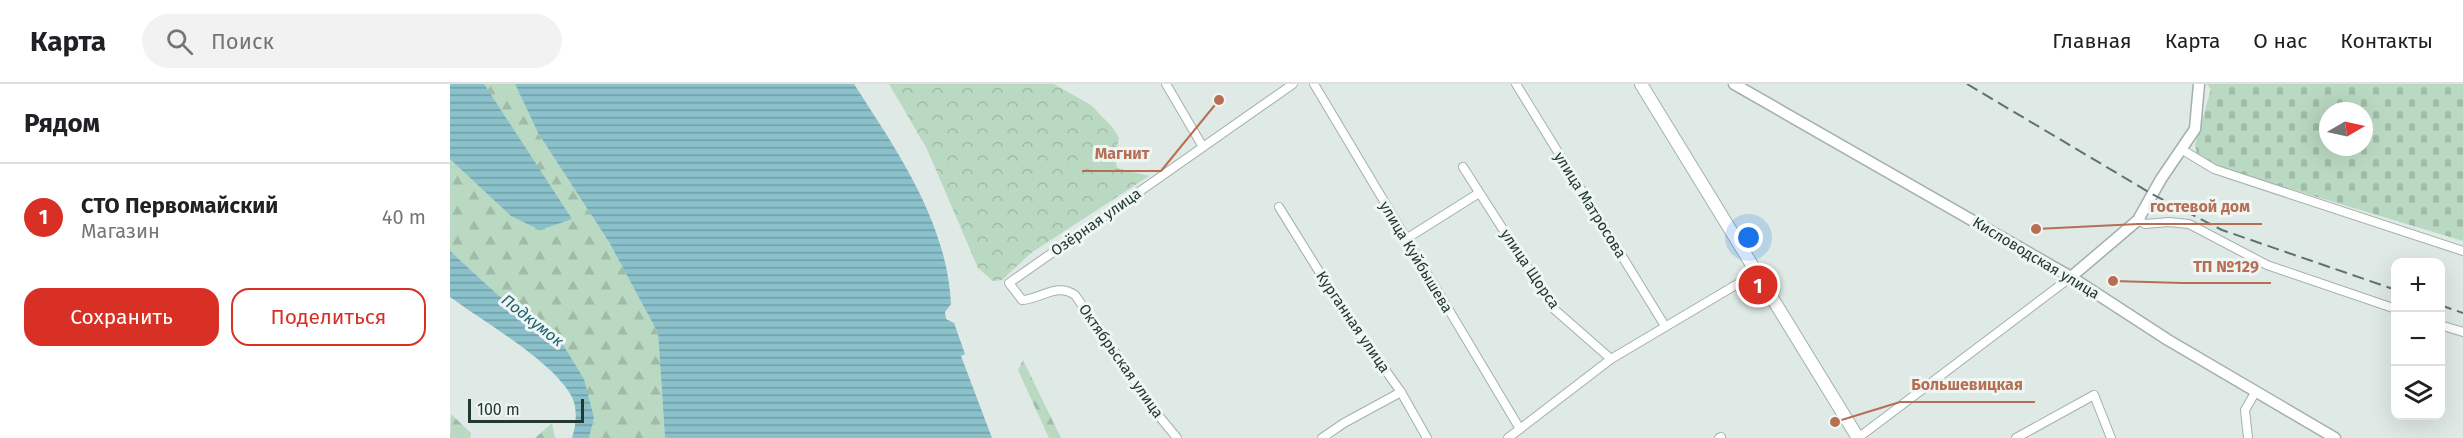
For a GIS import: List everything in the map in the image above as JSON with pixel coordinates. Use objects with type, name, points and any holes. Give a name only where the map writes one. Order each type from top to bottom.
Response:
[{"type":"main road","points":[[1641,84],[1858,438]]},
{"type":"street","points":[[1166,84],[1203,147]]},
{"type":"street","name":"Озёрная улица","points":[[1061,290],[1022,300],[1009,284],[1293,84]]},
{"type":"street","name":"улица Куйбышева","points":[[1314,84],[1520,429]]},
{"type":"street","name":"улица Матросова","points":[[1516,84],[1665,326]]},
{"type":"street","name":"Кисловодская улица","points":[[1734,84],[2071,277],[2168,340],[2335,438]]},
{"type":"street","points":[[1858,438],[2071,277],[2138,220],[2195,129],[2199,84]]},
{"type":"street","points":[[2181,149],[2214,169],[2463,251]]},
{"type":"street","name":"улица Щорса","points":[[1463,167],[1554,309],[1611,359]]},
{"type":"street","points":[[1406,239],[1479,193]]},
{"type":"street","name":"Курганная улица","points":[[1279,207],[1346,315],[1401,392],[1427,438]]},
{"type":"street","points":[[2138,220],[2145,224],[2169,222],[2189,224],[2267,266],[2391,307]]},
{"type":"street","points":[[1508,438],[1611,359],[1756,273]]},
{"type":"street","name":"Октябрьская улица","points":[[1061,290],[1068,291],[1082,303],[1177,438]]},
{"type":"street","points":[[2445,327],[2463,332]]},
{"type":"street","points":[[2248,438],[2245,410],[2256,391]]},
{"type":"street","points":[[1322,438],[1344,423],[1401,392]]},
{"type":"street","points":[[2016,438],[2094,395],[2111,438]]},
{"type":"green space","points":[[450,84],[515,84],[538,133],[609,242],[658,333],[665,438],[589,438],[594,418],[557,335],[498,295],[450,251]]},
{"type":"green space","points":[[889,84],[1054,84],[1091,105],[1113,128],[1119,138],[1115,158],[1117,168],[1149,176],[1031,253],[1002,280],[993,281],[978,268],[927,149]]},
{"type":"green space","points":[[2207,84],[2463,84],[2463,241],[2215,166],[2197,154],[2195,145],[2211,89]]},
{"type":"green space","points":[[1023,360],[1061,438],[1049,438],[1018,370]]},
{"type":"green space","points":[[451,414],[471,433],[470,438],[450,438]]},
{"type":"green space","points":[[552,423],[555,438],[535,438]]},
{"type":"water","points":[[450,84],[484,84],[572,219],[540,230],[511,216],[450,159]]},
{"type":"water","points":[[515,84],[854,84],[903,161],[930,216],[947,274],[951,304],[945,312],[946,319],[954,323],[965,354],[961,356],[992,438],[665,438],[658,333],[609,242],[538,133]]},
{"type":"water","name":"Подкумок","points":[[450,251],[498,295],[557,335],[584,379],[594,418],[589,438],[572,438],[576,418],[574,402],[563,384],[550,370],[517,343],[450,297]]},
{"type":"railway","points":[[1967,84],[2152,194],[2222,230],[2391,288]]},
{"type":"railway","points":[[2445,307],[2463,313]]},
{"type":"place","name":"Магнит","points":[[1219,100]]},
{"type":"place","name":"гостевой дом","points":[[2036,229]]},
{"type":"place","name":"ТП №129","points":[[2113,281]]},
{"type":"place","name":"СТО Первомайский","points":[[1758,285]]},
{"type":"place","name":"Большевицкая","points":[[1835,422]]}]
